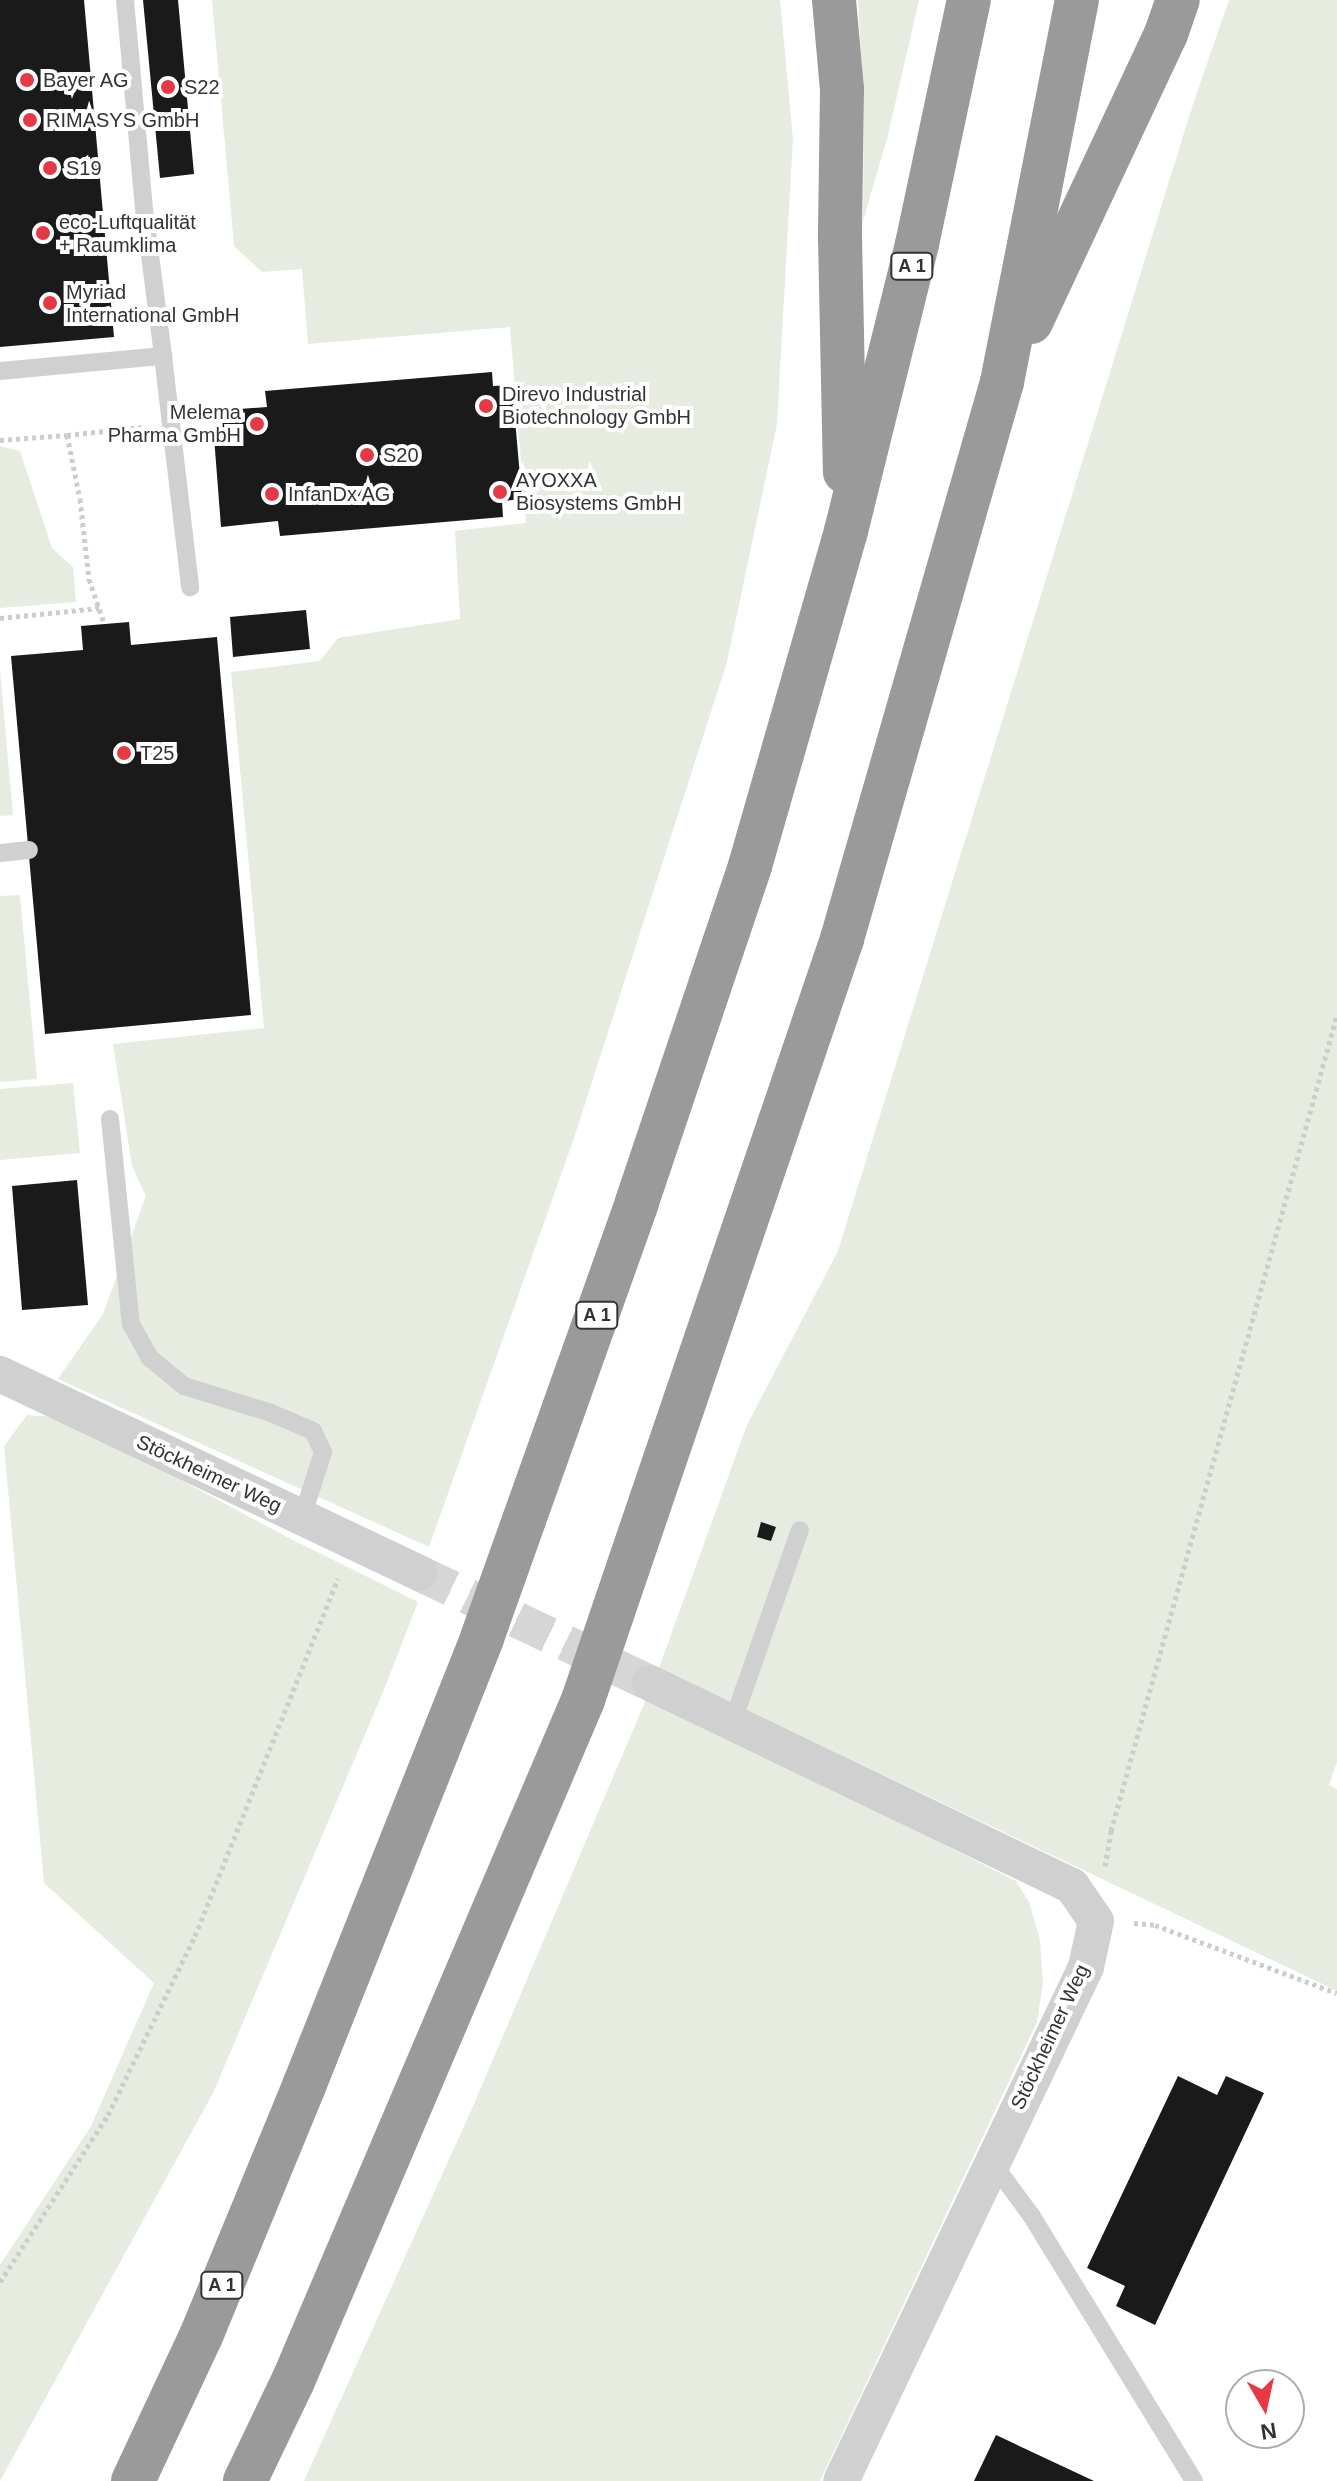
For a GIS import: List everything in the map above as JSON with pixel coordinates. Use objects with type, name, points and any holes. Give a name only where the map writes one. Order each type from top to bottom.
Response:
[{"type":"highway","points":[[834,0],[842,89],[840,238],[846,531]]},
{"type":"highway","name":"A 1","points":[[133,2481],[201,2336],[482,1638],[637,1202],[745,881],[846,531],[917,244],[969,0]]},
{"type":"highway","points":[[245,2481],[380,2178],[583,1700],[842,939],[1002,382],[1077,0]]},
{"type":"highway","points":[[1002,382],[1166,34],[1178,0]]},
{"type":"street","name":"Stöckheimer Weg","points":[[0,1374],[419,1573]]},
{"type":"street","points":[[650,1683],[1072,1886],[1096,1921]]},
{"type":"street","name":"Stöckheimer Weg","points":[[841,2481],[1086,1967],[1096,1921]]},
{"type":"lane","points":[[125,0],[144,209],[190,587]]},
{"type":"lane","points":[[0,371],[163,356]]},
{"type":"lane","points":[[0,853],[29,850]]},
{"type":"lane","points":[[110,1119],[131,1324],[150,1358],[184,1386],[271,1413],[313,1431],[323,1452],[302,1518]]},
{"type":"lane","points":[[733,1721],[800,1530]]},
{"type":"lane","points":[[991,2161],[1031,2215],[1194,2481]]},
{"type":"path","points":[[0,440],[171,425]]},
{"type":"path","points":[[67,435],[80,499],[89,579],[104,623]]},
{"type":"path","points":[[0,618],[99,608]]},
{"type":"path","points":[[1337,1015],[1111,1831],[1096,1921],[1155,1925],[1337,1993]]},
{"type":"path","points":[[0,2282],[108,2115],[189,1950],[282,1727],[341,1572]]},
{"type":"shaded area","points":[[212,0],[780,0],[793,138],[777,424],[727,662],[574,1138],[429,1547],[58,1379],[103,1314],[146,1196],[132,1166],[113,1044],[264,1028],[231,672],[320,661],[338,638],[460,619],[455,531],[526,523],[510,327],[308,344],[302,269],[262,272],[234,246]]},
{"type":"shaded area","points":[[858,0],[919,0],[888,135],[863,221],[864,108]]},
{"type":"shaded area","points":[[1229,0],[1337,0],[1337,1762],[1329,1785],[1337,1789],[1337,1991],[659,1668],[747,1425],[838,1251],[1193,104]]},
{"type":"shaded area","points":[[0,446],[20,451],[52,548],[73,567],[76,602],[0,608]]},
{"type":"shaded area","points":[[0,670],[13,815],[0,816]]},
{"type":"shaded area","points":[[20,895],[37,1079],[0,1082],[0,896]]},
{"type":"shaded area","points":[[73,1083],[80,1153],[0,1160],[0,1089]]},
{"type":"shaded area","points":[[27,1415],[66,1418],[283,1535],[418,1602],[213,2093],[0,2481],[0,2265],[91,2126],[154,1983],[44,1883],[4,1446]]},
{"type":"shaded area","points":[[648,1695],[1016,1881],[1029,1902],[1040,1940],[1043,1983],[1037,2022],[820,2481],[304,2481],[474,2104]]},
{"type":"building","name":"S19","points":[[0,0],[84,0],[114,337],[0,347]]},
{"type":"building","name":"S22","points":[[143,0],[178,0],[194,174],[160,178]]},
{"type":"building","name":"S20","points":[[492,372],[493,386],[512,385],[522,499],[502,501],[503,517],[280,536],[278,521],[221,527],[212,411],[267,407],[265,391]]},
{"type":"building","points":[[306,610],[310,649],[233,657],[230,617]]},
{"type":"building","name":"T25","points":[[129,622],[131,645],[217,637],[251,1015],[45,1034],[11,656],[83,650],[81,626]]},
{"type":"building","points":[[77,1180],[88,1305],[22,1310],[12,1186]]},
{"type":"building","points":[[761,1522],[776,1527],[771,1541],[757,1537]]},
{"type":"building","points":[[1178,2076],[1217,2095],[1226,2076],[1264,2093],[1155,2325],[1116,2306],[1125,2286],[1087,2268]]},
{"type":"building","points":[[996,2435],[1094,2481],[974,2481]]},
{"type":"tunnel","points":[[419,1573],[650,1683]]},
{"type":"place","name":"Bayer AG","points":[[27,80]]},
{"type":"place","name":"S22","points":[[168,87]]},
{"type":"place","name":"RIMASYS GmbH","points":[[30,120]]},
{"type":"place","name":"S19","points":[[50,168]]},
{"type":"place","name":"eco-Luftqualität + Raumklima","points":[[43,233]]},
{"type":"place","name":"Myriad International GmbH","points":[[50,303]]},
{"type":"place","name":"Direvo Industrial Biotechnology GmbH","points":[[486,406]]},
{"type":"place","name":"Melema Pharma GmbH","points":[[257,424]]},
{"type":"place","name":"S20","points":[[367,455]]},
{"type":"place","name":"AYOXXA Biosystems GmbH","points":[[500,492]]},
{"type":"place","name":"InfanDx AG","points":[[272,494]]},
{"type":"place","name":"T25","points":[[124,753]]}]
